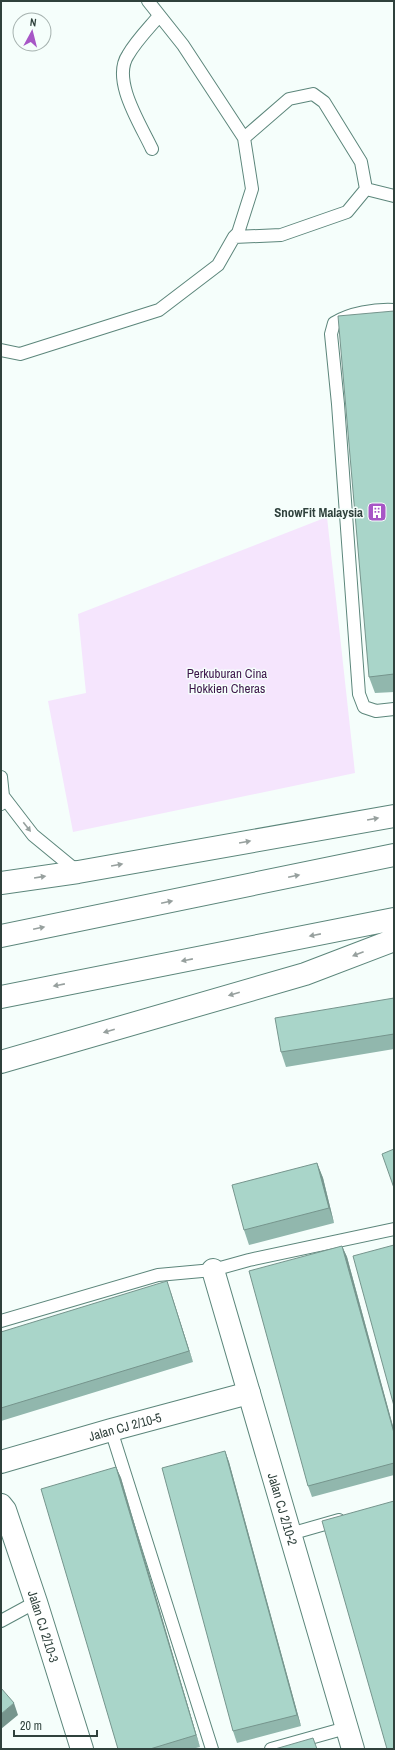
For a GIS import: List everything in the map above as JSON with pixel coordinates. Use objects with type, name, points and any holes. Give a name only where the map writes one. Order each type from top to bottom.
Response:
[{"type":"main road","points":[[1,883],[78,872],[394,816]]},
{"type":"main road","points":[[1,936],[394,855]]},
{"type":"main road","points":[[1,997],[394,919]]},
{"type":"main road","points":[[1,1062],[305,974],[394,940]]},
{"type":"main road","name":"Jalan CJ 2/10-2","points":[[213,1270],[353,1749]]},
{"type":"main road","name":"Jalan CJ 2/10-5","points":[[1,1462],[111,1430],[249,1393]]},
{"type":"main road","name":"Jalan CJ 2/10-3","points":[[1,1505],[36,1602],[77,1747]]},
{"type":"lane","points":[[1,350],[20,354],[159,310],[218,265],[238,232],[252,189],[244,138],[182,45],[148,1]]},
{"type":"lane","points":[[152,149],[126,95],[122,75],[127,56],[159,16]]},
{"type":"lane","points":[[244,138],[289,99],[313,94],[324,102],[361,162],[366,189]]},
{"type":"lane","points":[[366,189],[394,196]]},
{"type":"lane","points":[[234,237],[281,235],[347,212],[366,189]]},
{"type":"lane","points":[[394,310],[384,310],[343,318],[334,323],[331,334],[338,404],[359,694],[364,707],[376,711],[394,709]]},
{"type":"lane","points":[[1,777],[2,800],[33,835],[78,872]]},
{"type":"lane","points":[[1,1321],[158,1274],[213,1270],[249,1260],[394,1229]]},
{"type":"lane","points":[[111,1430],[212,1749]]},
{"type":"lane","points":[[290,1534],[350,1517]]},
{"type":"lane","points":[[1,1621],[36,1602]]},
{"type":"lane","points":[[272,1749],[346,1728]]},
{"type":"green space","name":"Perkuburan Cina Hokkien Cheras","points":[[327,517],[355,773],[73,832],[48,701],[86,693],[78,614]]},
{"type":"building","name":"SnowFit Malaysia","points":[[394,311],[394,674],[369,677],[338,316]]},
{"type":"building","points":[[394,998],[394,1034],[281,1052],[275,1018]]},
{"type":"building","points":[[394,1149],[394,1188],[382,1154]]},
{"type":"building","points":[[317,1163],[329,1208],[244,1230],[232,1185]]},
{"type":"building","points":[[394,1245],[394,1406],[353,1256]]},
{"type":"building","points":[[342,1246],[394,1433],[394,1463],[308,1486],[249,1271]]},
{"type":"building","points":[[167,1281],[189,1351],[1,1408],[1,1332]]},
{"type":"building","points":[[225,1451],[297,1715],[233,1731],[162,1468]]},
{"type":"building","points":[[116,1467],[196,1735],[150,1749],[118,1749],[41,1489]]},
{"type":"building","points":[[394,1501],[394,1749],[387,1749],[322,1521]]},
{"type":"building","points":[[1,1688],[14,1703],[1,1714]]},
{"type":"building","points":[[313,1738],[317,1749],[275,1749]]},
{"type":"place","name":"SnowFit Malaysia","points":[[377,512]]}]
